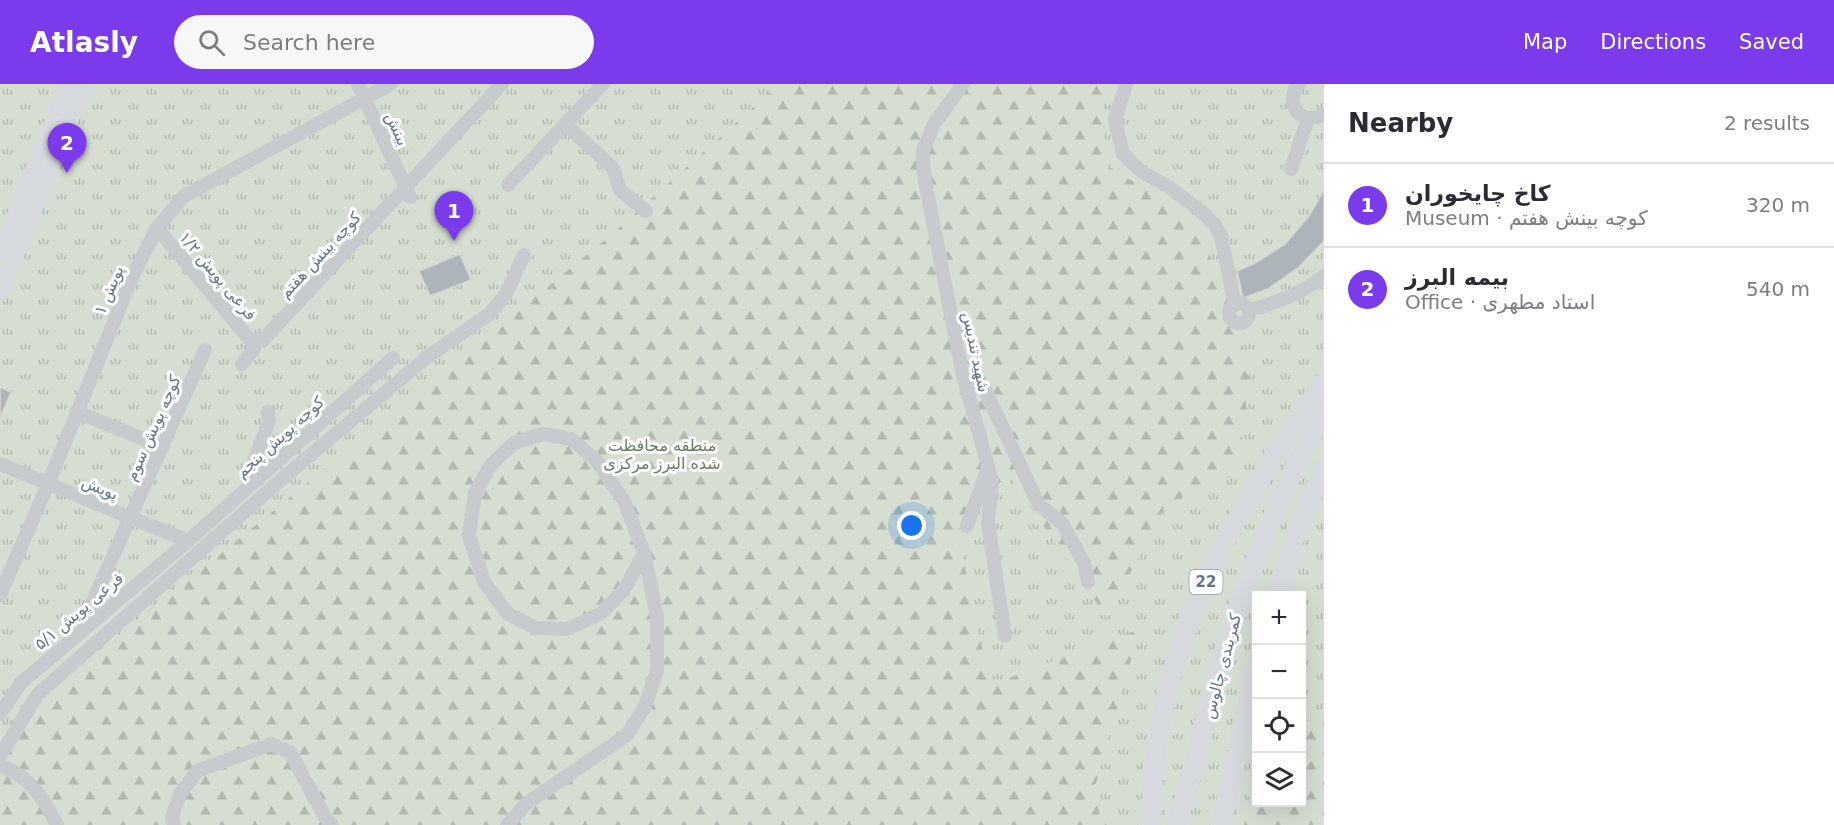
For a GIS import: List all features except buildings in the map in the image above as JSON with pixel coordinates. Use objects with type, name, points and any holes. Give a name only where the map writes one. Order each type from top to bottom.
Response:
[{"type":"highway","name":"22","points":[[1150,816],[1162,712],[1178,651],[1197,600],[1220,551],[1266,470],[1324,382]]},
{"type":"highway","name":"کمربندی چالوس","points":[[1176,825],[1188,789],[1220,665],[1243,592],[1277,504],[1324,413]]},
{"type":"highway","points":[[1279,591],[1295,537],[1324,467]]},
{"type":"highway","points":[[1221,825],[1252,691]]},
{"type":"main road","points":[[0,252],[68,84]]},
{"type":"main road","points":[[0,294],[85,84]]},
{"type":"street","name":"بینش","points":[[358,84],[408,192]]},
{"type":"street","name":"پویش ۱","points":[[0,595],[133,275],[157,228],[184,196],[391,84]]},
{"type":"street","points":[[408,192],[502,84]]},
{"type":"street","points":[[508,185],[603,84]]},
{"type":"street","name":"شهید تندیس","points":[[963,84],[934,124],[923,150],[924,176],[962,371],[992,481],[988,523],[1005,636]]},
{"type":"street","points":[[1126,84],[1115,120],[1123,154],[1142,172],[1201,211],[1215,225],[1221,236],[1234,304],[1229,315],[1235,322],[1241,323],[1246,320],[1248,310],[1266,306],[1289,296],[1324,276]]},
{"type":"street","points":[[1293,88],[1294,107],[1297,112],[1308,118],[1324,114]]},
{"type":"street","points":[[1291,169],[1308,118]]},
{"type":"street","points":[[566,124],[613,168],[620,190],[646,211]]},
{"type":"street","name":"کوچه بینش هفتم","points":[[256,340],[262,341],[408,192]]},
{"type":"street","name":"فرعی پویش ۱/۲","points":[[157,228],[250,340],[256,340]]},
{"type":"street","points":[[0,756],[38,694],[283,478],[426,358],[489,314],[505,296],[524,255]]},
{"type":"street","points":[[242,364],[254,349],[256,340]]},
{"type":"street","name":"کوچه پویش سوم","points":[[91,622],[88,612],[205,350]]},
{"type":"street","name":"کوچه پویش پنجم","points":[[188,541],[393,358]]},
{"type":"street","points":[[962,371],[985,390],[1039,505],[1062,523],[1084,563],[1088,582]]},
{"type":"street","points":[[77,412],[163,447]]},
{"type":"street","points":[[255,482],[253,464],[269,421],[268,412]]},
{"type":"street","points":[[507,825],[526,804],[627,735],[645,706],[657,671],[657,616],[644,553],[624,501],[596,460],[570,439],[543,434],[514,443],[491,465],[475,493],[469,535],[484,582],[508,614],[536,628],[567,629],[600,614],[624,590],[644,553]]},
{"type":"street","name":"پویش","points":[[0,464],[188,541]]},
{"type":"street","points":[[967,526],[988,468]]},
{"type":"street","name":"فرعی پویش ۵/۱","points":[[0,714],[21,683],[188,541]]},
{"type":"street","points":[[174,825],[172,817],[180,794],[197,771],[271,744],[290,752],[326,819],[332,825]]},
{"type":"street","points":[[0,765],[13,770],[35,788],[47,803],[57,825]]},
{"type":"green space","name":"منطقه محافظت شده البرز مرکزی","points":[[0,84],[1324,84],[1324,825],[0,825]]},
{"type":"green space","name":"منطقه محافظت شده البرز مرکزی","points":[[779,84],[1103,84],[1106,165],[1191,217],[1222,283],[1250,368],[1238,473],[1166,504],[1107,618],[1008,474],[957,530],[990,685],[1140,629],[1094,790],[1102,825],[0,825],[0,762],[42,700],[611,235]]},
{"type":"green space","points":[[1324,714],[1324,825],[1244,825],[1252,768],[1252,807],[1306,807],[1306,721]]},
{"type":"place","name":"بیمه البرز","points":[[67,173]]},
{"type":"place","name":"کاخ چایخوران","points":[[454,241]]}]
